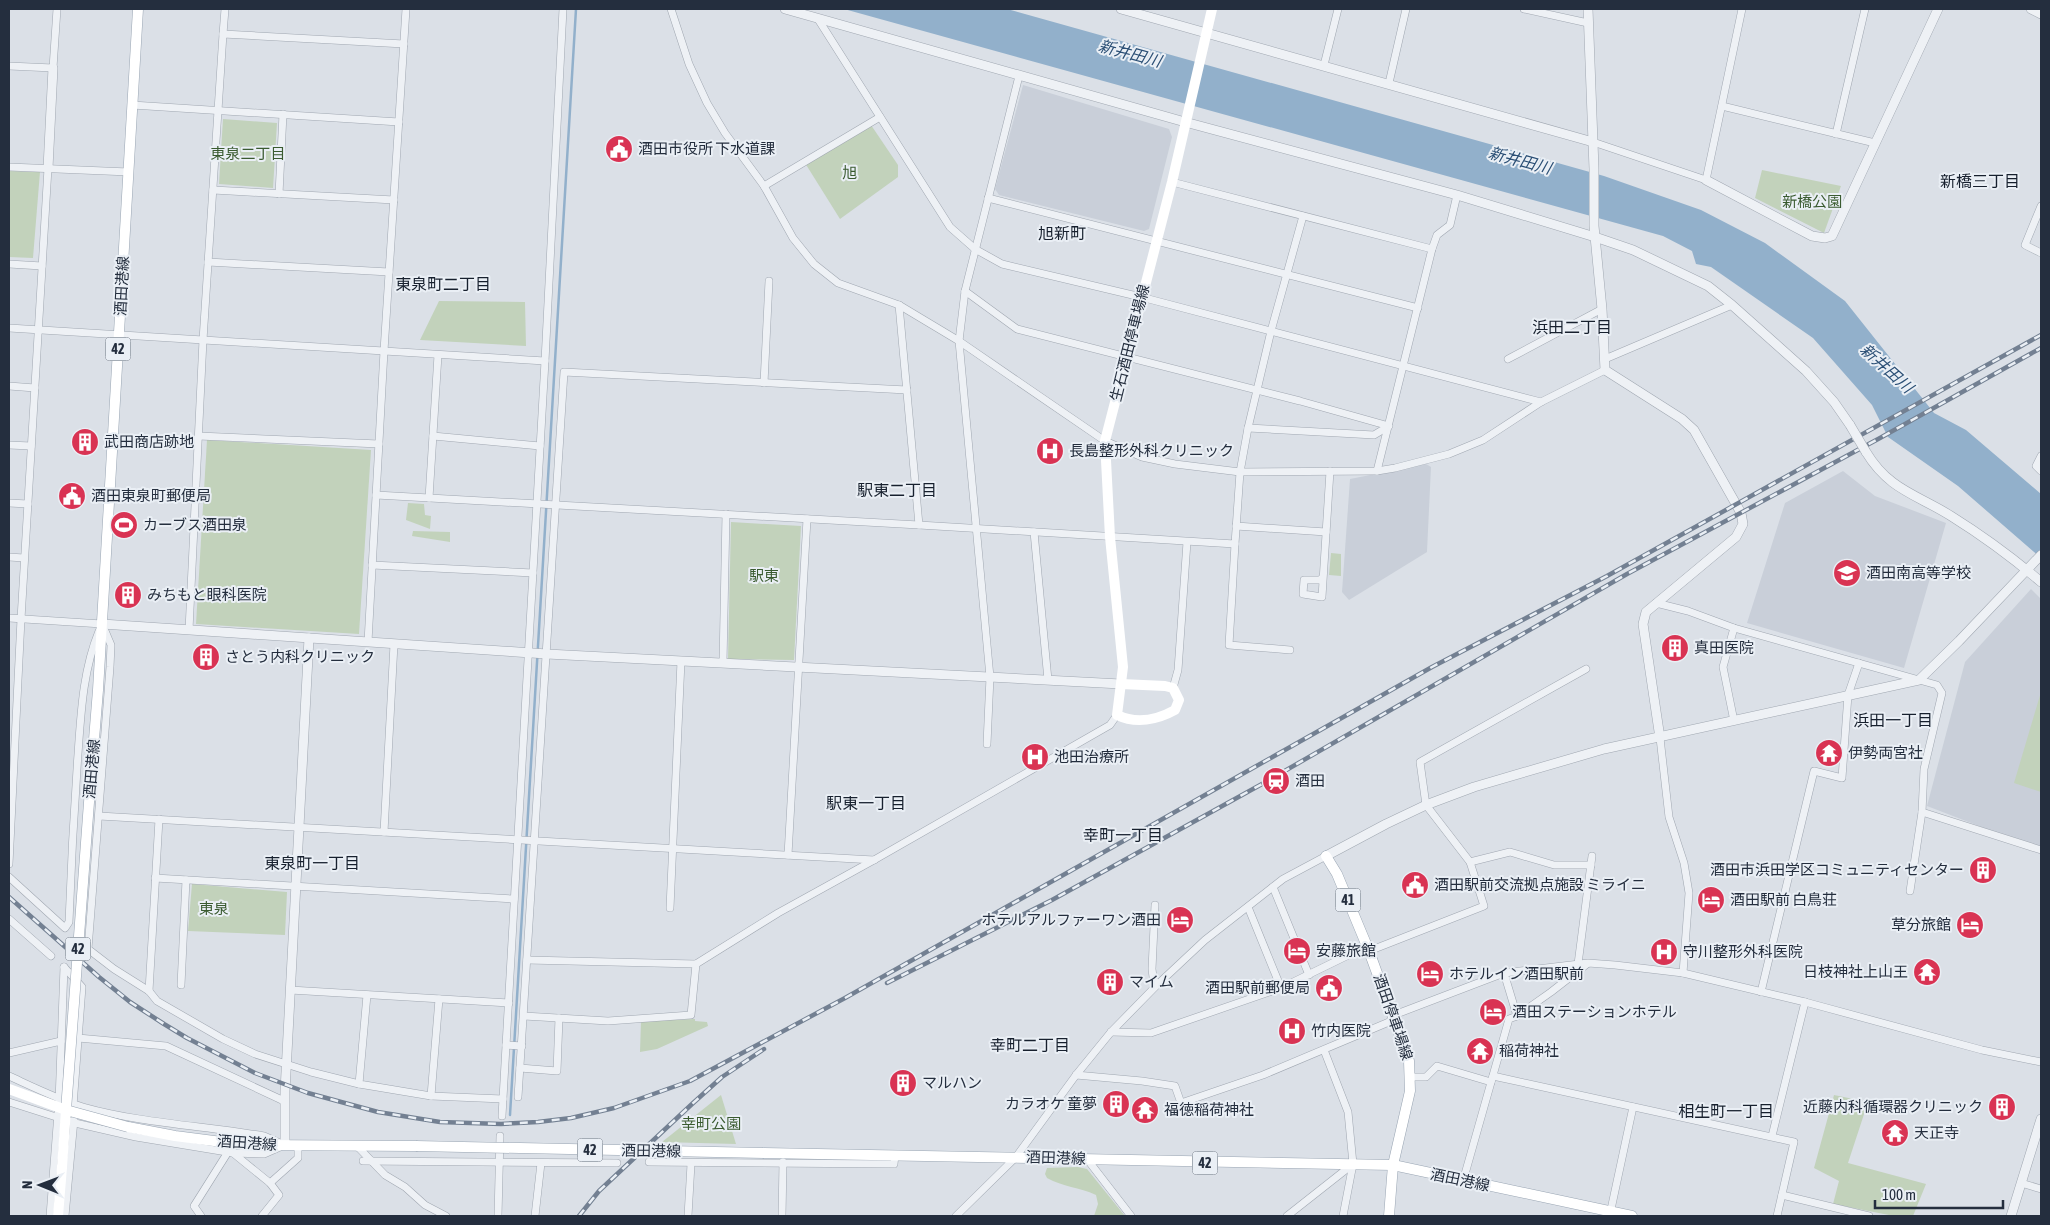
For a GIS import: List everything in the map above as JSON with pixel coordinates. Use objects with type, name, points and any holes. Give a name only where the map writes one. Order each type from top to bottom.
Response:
[{"type":"main road","name":"酒田港線","points":[[138,9],[102,624],[70,1106],[128,1126],[174,1136],[245,1144],[285,1146],[416,1146],[1393,1166],[1610,1214],[1632,1216]]},
{"type":"main road","name":"生石酒田停車場線","points":[[1117,714],[1123,667],[1110,537],[1105,441],[1155,240],[1172,182],[1202,44],[1212,9]]},
{"type":"main road","points":[[1117,714],[1126,718],[1141,719],[1163,717],[1175,710],[1178,700],[1173,688],[1121,684]]},
{"type":"main road","name":"酒田停車場線","points":[[1326,856],[1337,874],[1368,949],[1395,1017],[1409,1061],[1410,1091],[1393,1166],[1389,1216]]},
{"type":"main road","points":[[9,1089],[70,1106],[58,1216]]},
{"type":"street","points":[[9,864],[24,558],[56,9]]},
{"type":"street","points":[[189,630],[203,340],[225,9]]},
{"type":"street","points":[[368,642],[406,9]]},
{"type":"street","points":[[502,1116],[563,9]]},
{"type":"street","points":[[671,9],[689,64],[707,103],[725,133],[764,186],[793,238],[814,264],[838,283],[899,304],[960,341],[1105,441],[1142,457],[1168,463],[1240,472],[1377,471],[1449,454],[1483,440],[1541,402],[1605,370]]},
{"type":"street","points":[[785,9],[1019,76],[1186,118],[1457,195],[1595,236],[1633,250],[1708,286],[1732,305],[1806,371],[1834,402],[1876,468],[1899,488],[1943,511],[1978,533],[2041,582]]},
{"type":"street","points":[[1121,9],[1593,142],[1706,180],[1812,236],[1825,238],[1832,236],[1938,9]]},
{"type":"street","points":[[1324,65],[1338,9]]},
{"type":"street","points":[[1389,83],[1406,9]]},
{"type":"street","points":[[1524,9],[1588,23]]},
{"type":"street","points":[[1588,9],[1594,169],[1594,226],[1602,309],[1605,370]]},
{"type":"street","points":[[1706,180],[1742,9]]},
{"type":"street","points":[[1836,134],[1865,9]]},
{"type":"street","points":[[2031,9],[2041,14]]},
{"type":"street","points":[[818,19],[950,227],[976,250],[1002,264],[1141,297],[1541,402]]},
{"type":"street","points":[[223,34],[404,44]]},
{"type":"street","points":[[9,66],[53,68]]},
{"type":"street","points":[[987,744],[990,677],[960,341],[965,291],[1019,76]]},
{"type":"street","points":[[132,105],[399,122]]},
{"type":"street","points":[[1722,106],[1875,143]]},
{"type":"street","points":[[279,194],[283,114]]},
{"type":"street","points":[[764,186],[880,117]]},
{"type":"street","points":[[9,167],[129,172]]},
{"type":"street","points":[[1172,182],[1432,249]]},
{"type":"street","points":[[213,190],[394,200]]},
{"type":"street","points":[[1377,471],[1432,249],[1437,235],[1450,224],[1457,195]]},
{"type":"street","points":[[988,198],[1418,308]]},
{"type":"street","points":[[2041,206],[2025,245],[2041,253]]},
{"type":"street","points":[[1290,650],[1229,645],[1240,472],[1248,428],[1271,331],[1303,216]]},
{"type":"street","points":[[208,262],[389,272]]},
{"type":"street","points":[[9,264],[42,266]]},
{"type":"street","points":[[764,383],[769,281]]},
{"type":"street","points":[[965,291],[1017,329],[1388,426]]},
{"type":"street","points":[[899,304],[919,525]]},
{"type":"street","points":[[1605,359],[1732,305]]},
{"type":"street","points":[[1508,359],[1602,309]]},
{"type":"street","points":[[9,328],[545,361]]},
{"type":"street","points":[[429,498],[438,355]]},
{"type":"street","points":[[1605,370],[1682,419],[1694,430],[1741,513],[1743,524],[1736,537],[1646,612],[1643,624],[1660,738],[1669,817],[1684,863],[1689,893],[1683,973]]},
{"type":"street","points":[[518,1097],[564,372],[907,390]]},
{"type":"street","points":[[9,386],[34,388]]},
{"type":"street","points":[[1248,428],[1374,435],[1388,426]]},
{"type":"street","points":[[199,436],[379,444]]},
{"type":"street","points":[[433,436],[540,446]]},
{"type":"street","points":[[9,445],[31,446]]},
{"type":"street","points":[[2041,456],[2036,466],[2041,471]]},
{"type":"street","points":[[1324,577],[1330,471]]},
{"type":"street","points":[[376,495],[1234,544]]},
{"type":"street","points":[[9,502],[28,504]]},
{"type":"street","points":[[723,664],[726,514]]},
{"type":"street","points":[[788,855],[808,519]]},
{"type":"street","points":[[1236,526],[1326,532]]},
{"type":"street","points":[[1034,532],[1048,680]]},
{"type":"street","points":[[1173,688],[1178,670],[1187,542]]},
{"type":"street","points":[[9,558],[24,558]]},
{"type":"street","points":[[956,1216],[1016,1157],[1076,1074],[1111,1032],[1205,940],[1283,879],[1386,824],[1426,805],[1474,788],[1604,749],[1919,680],[1959,642],[2039,558]]},
{"type":"street","points":[[372,565],[533,573]]},
{"type":"street","points":[[1656,603],[1688,611],[1734,628],[1937,685],[1942,693],[1924,769],[1922,812],[1910,891]]},
{"type":"street","points":[[9,618],[528,653],[1121,684]]},
{"type":"street","name":"酒田港線","points":[[102,624],[111,645],[88,949],[114,969],[149,991]]},
{"type":"street","name":"酒田港線","points":[[69,922],[73,812],[83,690],[90,653],[102,624]]},
{"type":"street","points":[[1734,628],[1723,667],[1734,721]]},
{"type":"street","points":[[285,1146],[284,1101],[309,638]]},
{"type":"street","points":[[384,832],[394,644]]},
{"type":"street","points":[[670,908],[681,661]]},
{"type":"street","points":[[1760,992],[1814,771],[1842,778],[1848,696],[1859,663]]},
{"type":"street","points":[[1111,1032],[1151,1032],[1281,988],[1368,949],[1484,906],[1470,862],[1426,805],[1420,762],[1586,669]]},
{"type":"street","points":[[9,682],[18,682]]},
{"type":"street","points":[[527,960],[696,964],[778,912],[874,860],[1110,725],[1117,714]]},
{"type":"street","points":[[1922,812],[2041,850]]},
{"type":"street","points":[[99,816],[874,860]]},
{"type":"street","points":[[159,819],[149,991],[157,1001],[207,1030],[255,1054],[311,1072],[359,1084],[431,1096],[503,1099]]},
{"type":"street","points":[[1470,862],[1510,852],[1554,865],[1591,865]]},
{"type":"street","points":[[1578,964],[1592,856]]},
{"type":"street","points":[[9,878],[65,928],[69,922],[89,935]]},
{"type":"street","points":[[155,878],[514,899]]},
{"type":"street","points":[[181,985],[186,880]]},
{"type":"street","points":[[1273,887],[1309,975]]},
{"type":"street","points":[[1155,905],[1152,969],[1157,985]]},
{"type":"street","points":[[1248,907],[1281,988]]},
{"type":"street","points":[[9,919],[51,956]]},
{"type":"street","points":[[1463,1180],[1509,1019],[1518,1016],[1588,963]]},
{"type":"street","points":[[1076,1074],[1175,1086],[1181,1103],[1263,1075],[1504,972],[1588,963],[1683,973],[1805,1002],[1982,1050],[2041,1062]]},
{"type":"street","points":[[524,1016],[608,1021],[691,1015],[696,964]]},
{"type":"street","points":[[50,1216],[58,1117],[64,967],[82,988],[70,1106],[74,1123],[65,1216]]},
{"type":"street","points":[[1504,972],[1518,1016]]},
{"type":"street","points":[[290,990],[509,1003]]},
{"type":"street","points":[[359,1084],[367,995]]},
{"type":"street","points":[[431,1096],[439,999]]},
{"type":"street","points":[[1772,1136],[1805,1002]]},
{"type":"street","points":[[520,1068],[557,1071],[560,1018]]},
{"type":"street","points":[[78,1038],[166,1046],[284,1101]]},
{"type":"street","points":[[9,1052],[61,1041]]},
{"type":"street","points":[[506,1044],[522,1046]]},
{"type":"street","points":[[1324,1050],[1348,1112],[1353,1164],[1343,1216]]},
{"type":"street","points":[[1411,1078],[1426,1077],[1436,1066],[1794,1142],[1777,1216]]},
{"type":"street","points":[[9,1076],[70,1106],[141,1119],[264,1136],[285,1146]]},
{"type":"street","points":[[9,1102],[74,1123],[136,1138],[231,1153],[264,1154],[285,1146]]},
{"type":"street","points":[[1610,1214],[1633,1107]]},
{"type":"street","points":[[2011,1216],[2041,1119]]},
{"type":"street","points":[[498,1216],[500,1136]]},
{"type":"street","points":[[270,1183],[298,1158],[298,1146]]},
{"type":"street","points":[[357,1146],[385,1175],[405,1187],[425,1205],[446,1216]]},
{"type":"street","points":[[231,1153],[270,1183],[280,1196],[262,1216]]},
{"type":"street","points":[[201,1216],[194,1206],[231,1153]]},
{"type":"street","points":[[649,1162],[691,1164],[783,1162],[894,1164],[895,1155]]},
{"type":"street","points":[[1087,1160],[1130,1216]]},
{"type":"street","points":[[362,1161],[617,1163]]},
{"type":"street","points":[[782,1216],[783,1162]]},
{"type":"street","points":[[535,1216],[541,1163]]},
{"type":"street","points":[[688,1216],[691,1164]]},
{"type":"street","points":[[1287,1216],[1353,1164]]},
{"type":"street","points":[[2021,1183],[2041,1189]]},
{"type":"street","points":[[1782,1195],[1870,1216]]},
{"type":"shaded area","points":[[1023,85],[1169,129],[1172,137],[1149,229],[1144,231],[999,195],[995,189]]},
{"type":"shaded area","points":[[1426,464],[1431,467],[1427,552],[1349,600],[1342,592],[1350,479]]},
{"type":"shaded area","name":"酒田南高等学校","points":[[1843,471],[1875,496],[1946,523],[1904,668],[1747,623],[1785,503]]},
{"type":"shaded area","points":[[2031,589],[2041,599],[2041,850],[1927,806],[1965,662]]},
{"type":"green space","name":"東泉二丁目","points":[[223,119],[277,123],[273,188],[219,184]]},
{"type":"green space","name":"旭","points":[[871,125],[898,165],[898,177],[840,219],[805,163]]},
{"type":"green space","name":"新橋公園","points":[[1762,170],[1841,186],[1824,233],[1755,198]]},
{"type":"green space","points":[[9,171],[40,172],[33,258],[9,257]]},
{"type":"green space","points":[[439,301],[525,302],[526,346],[420,340]]},
{"type":"green space","points":[[207,440],[371,450],[359,634],[196,624]]},
{"type":"green space","points":[[408,503],[424,504],[425,515],[431,516],[430,529],[406,520]]},
{"type":"green space","name":"駅東","points":[[731,522],[801,526],[794,660],[728,659]]},
{"type":"green space","points":[[413,531],[450,532],[450,542],[412,536]]},
{"type":"green space","points":[[1331,553],[1341,554],[1341,576],[1329,575]]},
{"type":"green space","points":[[2041,692],[2041,792],[2014,783]]},
{"type":"green space","name":"東泉","points":[[192,884],[287,892],[285,935],[188,931]]},
{"type":"green space","points":[[695,1019],[695,1021],[707,1022],[708,1026],[657,1049],[640,1052],[641,1021]]},
{"type":"green space","name":"幸町公園","points":[[721,1095],[736,1144],[662,1142]]},
{"type":"green space","points":[[1834,1095],[1868,1102],[1848,1163],[1926,1184],[1913,1216],[1894,1216],[1833,1204],[1839,1181],[1814,1168]]},
{"type":"green space","points":[[1078,1167],[1087,1169],[1125,1216],[1094,1216],[1098,1204],[1096,1195],[1053,1181],[1047,1178],[1045,1174],[1047,1168]]},
{"type":"water","name":"新井田川","points":[[844,9],[1007,9],[1604,176],[1701,210],[1765,243],[1845,301],[1934,413],[1966,430],[2041,494],[2041,558],[1958,486],[1888,437],[1872,405],[1813,338],[1711,267],[1696,264],[1692,251],[1663,236]]},
{"type":"waterway","points":[[510,1115],[576,9]]},
{"type":"railway","points":[[9,897],[130,1002],[187,1038],[255,1073],[308,1093],[378,1112],[440,1122],[501,1124],[538,1122],[571,1118],[614,1108],[690,1081],[845,998],[1432,667],[1607,576],[2041,335]]},
{"type":"railway","points":[[887,983],[1052,900],[1262,784],[1627,574],[1880,438],[2041,348]]},
{"type":"railway","points":[[579,1216],[599,1191],[692,1104],[722,1077],[764,1049]]},
{"type":"place","name":"酒田市役所 下水道課","points":[[619,149]]},
{"type":"place","name":"武田商店跡地","points":[[85,442]]},
{"type":"place","name":"長島整形外科クリニック","points":[[1050,451]]},
{"type":"place","name":"酒田東泉町郵便局","points":[[72,496]]},
{"type":"place","name":"カーブス酒田泉","points":[[124,525]]},
{"type":"place","name":"酒田南高等学校","points":[[1847,573]]},
{"type":"place","name":"みちもと眼科医院","points":[[128,595]]},
{"type":"place","name":"真田医院","points":[[1675,648]]},
{"type":"place","name":"さとう内科クリニック","points":[[206,657]]},
{"type":"place","name":"伊勢両宮社","points":[[1829,753]]},
{"type":"place","name":"池田治療所","points":[[1035,757]]},
{"type":"place","name":"酒田","points":[[1276,781]]},
{"type":"place","name":"酒田市浜田学区コミュニティセンター","points":[[1983,870]]},
{"type":"place","name":"酒田駅前交流拠点施設 ミライニ","points":[[1415,885]]},
{"type":"place","name":"酒田駅前 白鳥荘","points":[[1711,900]]},
{"type":"place","name":"ホテルアルファーワン酒田","points":[[1180,920]]},
{"type":"place","name":"草分旅館","points":[[1970,925]]},
{"type":"place","name":"安藤旅館","points":[[1297,951]]},
{"type":"place","name":"守川整形外科医院","points":[[1664,952]]},
{"type":"place","name":"日枝神社上山王","points":[[1927,972]]},
{"type":"place","name":"ホテルイン酒田駅前","points":[[1430,974]]},
{"type":"place","name":"マイム","points":[[1110,982]]},
{"type":"place","name":"酒田駅前郵便局","points":[[1329,988]]},
{"type":"place","name":"酒田ステーションホテル","points":[[1493,1012]]},
{"type":"place","name":"竹内医院","points":[[1292,1031]]},
{"type":"place","name":"稲荷神社","points":[[1480,1051]]},
{"type":"place","name":"マルハン","points":[[903,1083]]},
{"type":"place","name":"カラオケ 童夢","points":[[1116,1104]]},
{"type":"place","name":"近藤内科循環器クリニック","points":[[2002,1107]]},
{"type":"place","name":"福徳稲荷神社","points":[[1145,1110]]},
{"type":"place","name":"天正寺","points":[[1895,1133]]},
{"type":"district","name":"新橋三丁目","points":[[1980,181]]},
{"type":"district","name":"旭新町","points":[[1062,233]]},
{"type":"district","name":"東泉町二丁目","points":[[443,284]]},
{"type":"district","name":"浜田二丁目","points":[[1572,327]]},
{"type":"district","name":"駅東二丁目","points":[[897,490]]},
{"type":"district","name":"浜田一丁目","points":[[1893,720]]},
{"type":"district","name":"駅東一丁目","points":[[866,803]]},
{"type":"district","name":"幸町一丁目","points":[[1123,835]]},
{"type":"district","name":"東泉町一丁目","points":[[312,863]]},
{"type":"district","name":"幸町二丁目","points":[[1030,1045]]},
{"type":"district","name":"相生町一丁目","points":[[1726,1111]]}]
